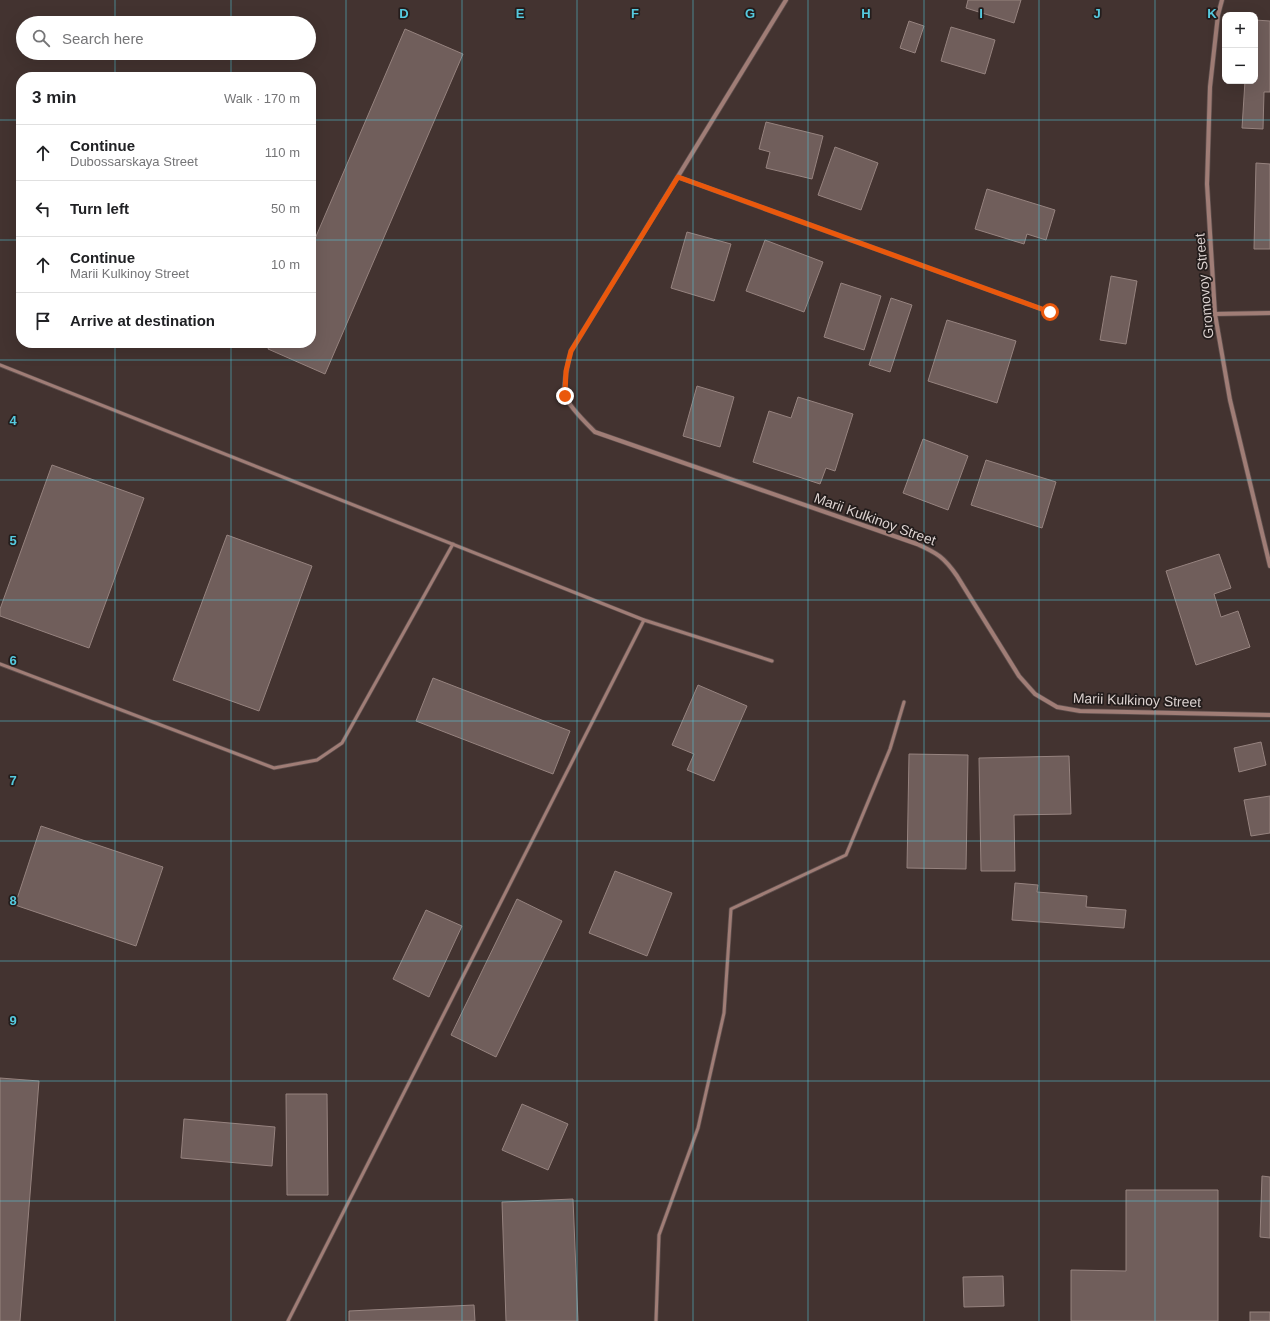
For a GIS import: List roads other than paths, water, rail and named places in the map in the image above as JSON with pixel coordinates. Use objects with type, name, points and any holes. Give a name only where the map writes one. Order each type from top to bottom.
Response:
[{"type":"street","name":"Marii Kulkinoy Street","points":[[786,0],[571,351],[566,371],[565,396],[576,413],[595,432],[917,544],[937,553],[948,563],[957,576],[1019,676],[1035,694],[1057,707],[1080,711],[1270,715]]},
{"type":"street","name":"Gromovoy Street","points":[[1222,0],[1218,15],[1210,87],[1207,184],[1215,314],[1230,400],[1270,566]]},
{"type":"street","points":[[678,177],[1050,312]]},
{"type":"street","points":[[1215,314],[1270,313]]},
{"type":"lane","points":[[0,365],[644,620],[772,662]]},
{"type":"lane","points":[[0,664],[274,768],[317,760],[342,743],[453,544]]},
{"type":"lane","points":[[288,1321],[644,620]]},
{"type":"lane","points":[[656,1321],[659,1235],[698,1128],[724,1013],[731,909],[846,855],[890,749],[904,702]]}]
